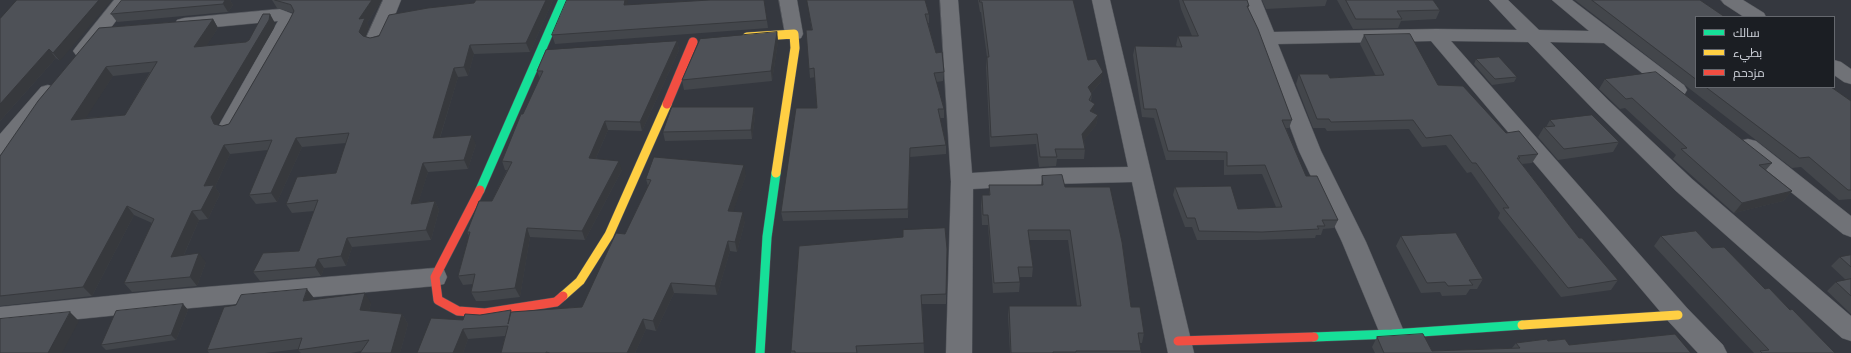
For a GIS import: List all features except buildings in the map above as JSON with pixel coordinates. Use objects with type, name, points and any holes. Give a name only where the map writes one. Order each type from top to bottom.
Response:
[{"type":"street","points":[[0,148],[99,31],[123,0]]},
{"type":"street","points":[[374,40],[392,0]]},
{"type":"street","points":[[563,0],[544,53],[489,172],[435,276],[438,300],[458,311],[485,313],[556,302],[580,281],[608,235],[635,177],[693,42]]},
{"type":"street","points":[[760,353],[767,237],[794,48],[794,34],[788,0]]},
{"type":"street","points":[[949,0],[962,182],[959,353]]},
{"type":"street","points":[[1101,0],[1140,174],[1152,218],[1179,347],[1678,315]]},
{"type":"street","points":[[1252,0],[1310,151],[1354,242],[1392,334]]},
{"type":"street","points":[[1498,0],[1535,36],[1601,105],[1684,185],[1851,331]]},
{"type":"street","points":[[1561,0],[1690,101]]},
{"type":"street","points":[[1730,0],[1755,16]]},
{"type":"street","points":[[163,26],[280,15],[288,19],[284,29],[228,127]]},
{"type":"street","points":[[99,31],[123,29]]},
{"type":"street","points":[[739,38],[794,34]]},
{"type":"street","points":[[1267,38],[1436,35],[1609,37]]},
{"type":"street","points":[[1436,35],[1678,315],[1714,353]]},
{"type":"street","points":[[1835,67],[1851,78]]},
{"type":"street","points":[[1734,135],[1851,228]]},
{"type":"street","points":[[962,182],[1052,176],[1140,174]]},
{"type":"street","points":[[0,317],[158,300],[435,276]]},
{"type":"traffic: fast","points":[[480,190],[563,0]]},
{"type":"traffic: fast","points":[[760,353],[767,237],[776,173]]},
{"type":"traffic: fast","points":[[1314,337],[1392,334],[1522,325]]},
{"type":"traffic: slow","points":[[747,37],[794,34],[795,48],[776,173]]},
{"type":"traffic: slow","points":[[563,296],[580,281],[609,235],[667,104]]},
{"type":"traffic: slow","points":[[1522,325],[1678,315]]},
{"type":"traffic: jam","points":[[667,104],[693,42]]},
{"type":"traffic: jam","points":[[480,190],[435,277],[438,300],[458,311],[485,313],[556,302],[563,296]]},
{"type":"traffic: jam","points":[[1178,341],[1314,337]]}]
